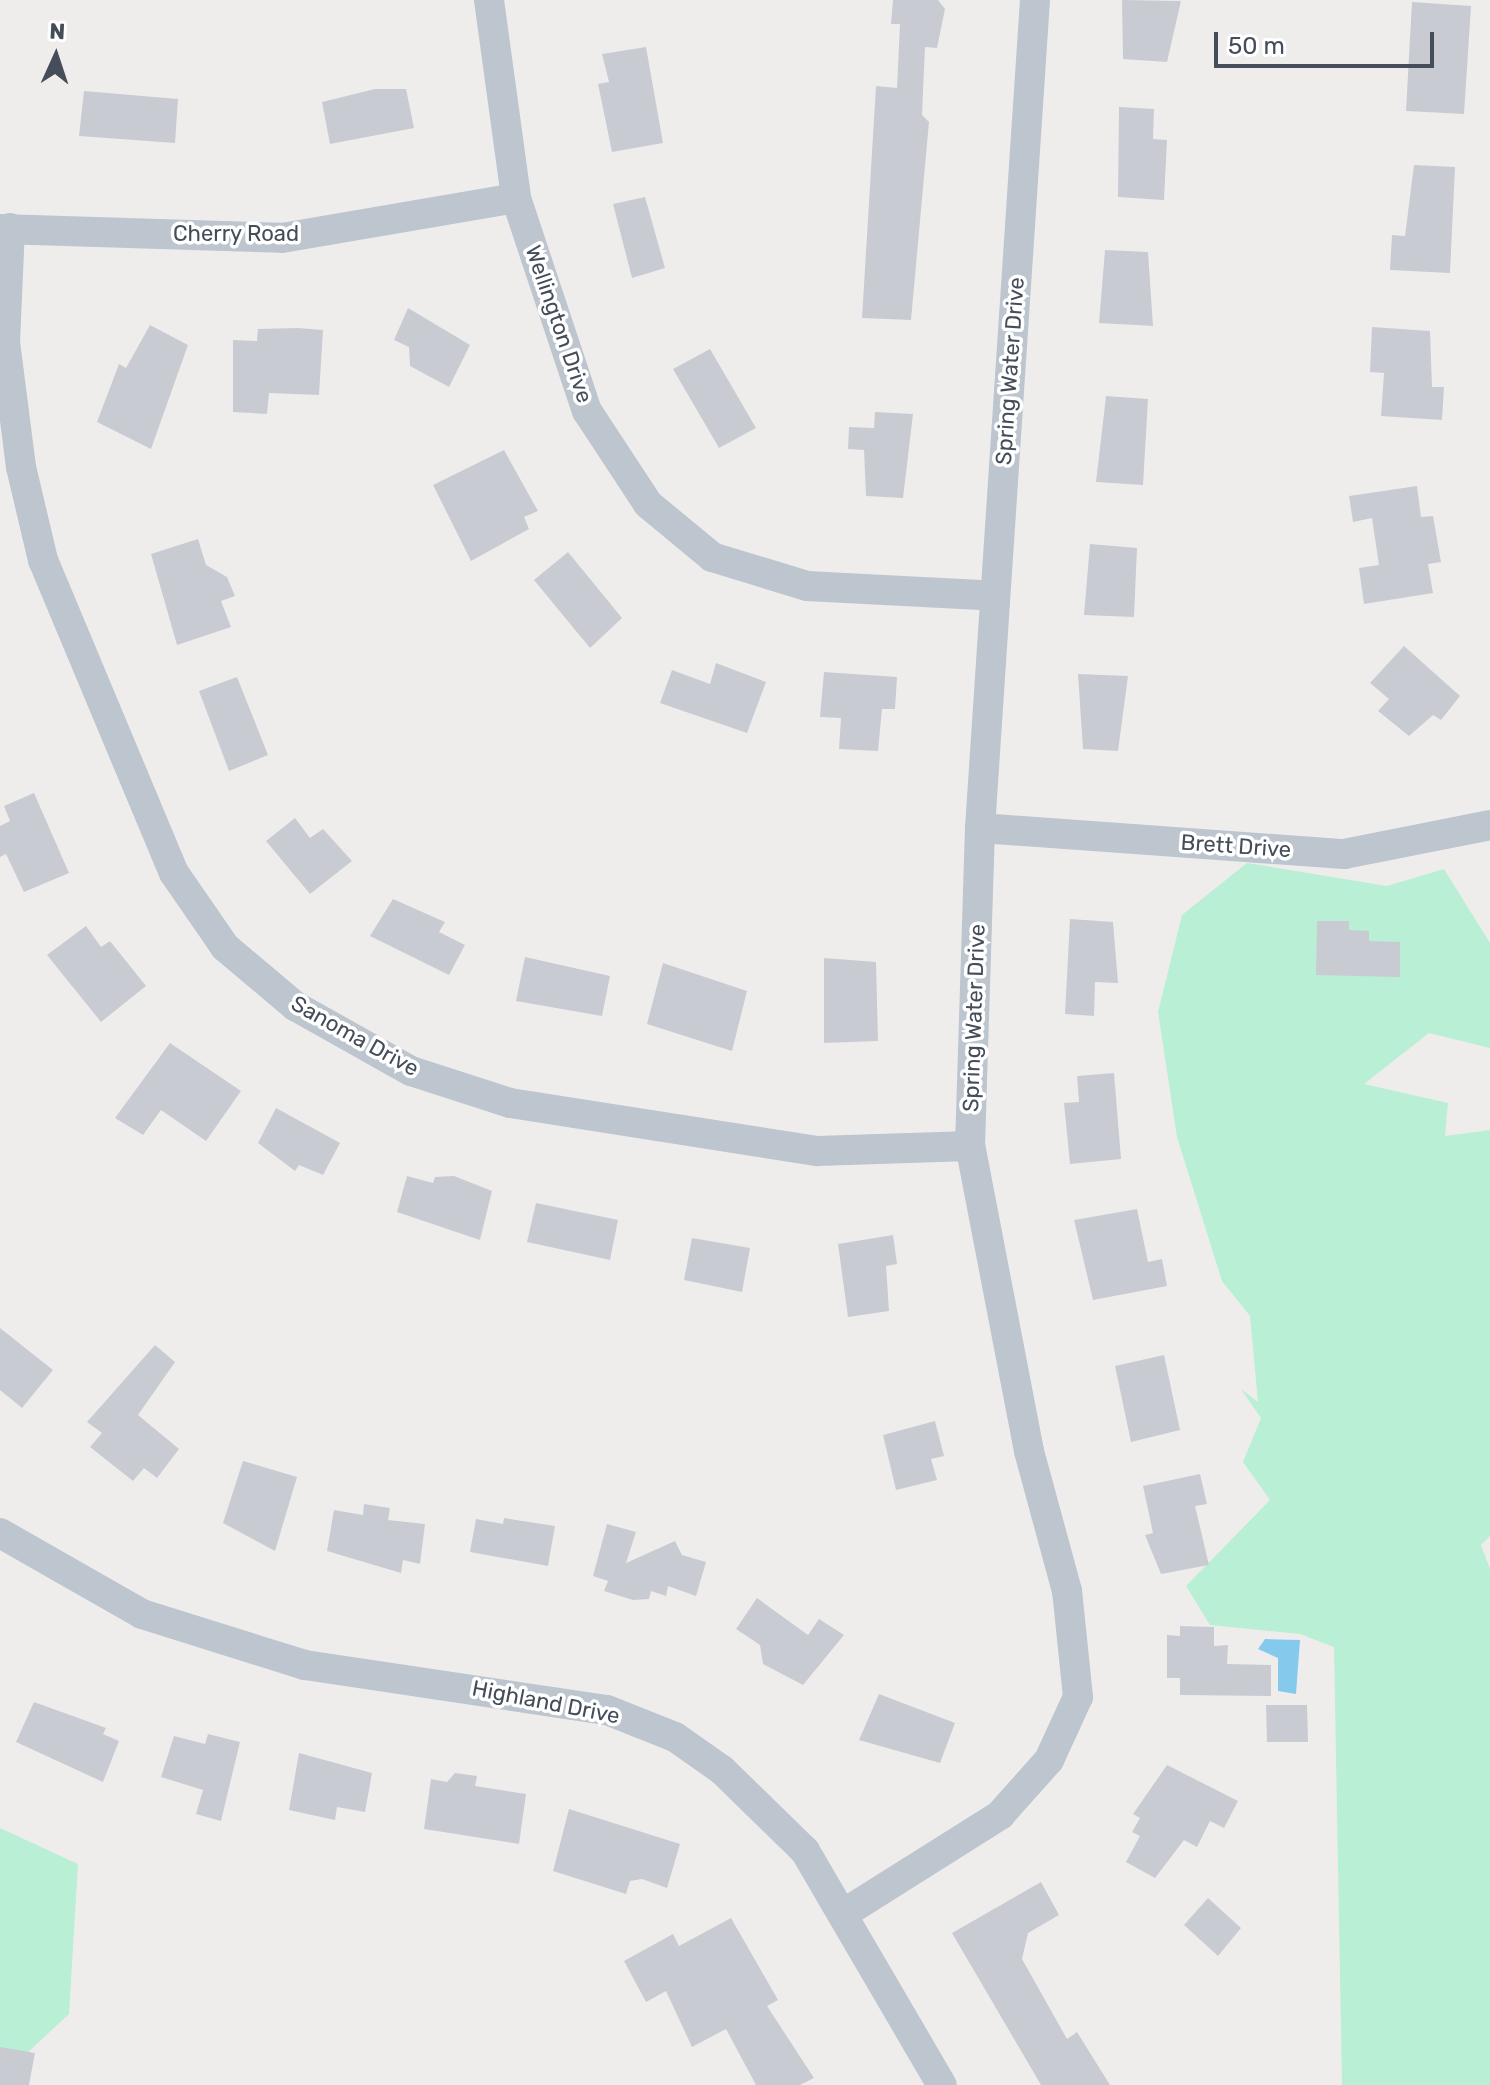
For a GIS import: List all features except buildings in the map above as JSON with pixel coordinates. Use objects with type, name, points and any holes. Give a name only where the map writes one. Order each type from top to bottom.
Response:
[{"type":"street","name":"Wellington Drive","points":[[489,0],[516,198],[587,411],[648,504],[712,557],[807,586],[995,596]]},
{"type":"street","name":"Spring Water Drive","points":[[843,1914],[1000,1815],[1049,1760],[1078,1697],[1067,1591],[1029,1451],[970,1146],[980,828],[1035,0]]},
{"type":"street","name":"Cherry Road","points":[[5,228],[282,238],[516,198]]},
{"type":"street","name":"Sanoma Drive","points":[[5,228],[5,342],[21,467],[43,560],[174,873],[225,947],[295,1006],[411,1071],[510,1103],[817,1151],[970,1146]]},
{"type":"street","name":"Brett Drive","points":[[980,828],[1344,854],[1490,825]]},
{"type":"street","name":"Highland Drive","points":[[0,1533],[142,1614],[305,1665],[607,1710],[675,1737],[722,1770],[805,1851],[942,2085]]},
{"type":"green space","points":[[1247,863],[1387,886],[1444,869],[1490,943],[1490,1048],[1429,1033],[1364,1084],[1448,1103],[1445,1136],[1490,1130],[1490,1536],[1481,1545],[1490,1569],[1490,2085],[1342,2085],[1334,1647],[1300,1634],[1210,1625],[1186,1586],[1270,1500],[1243,1462],[1261,1418],[1241,1389],[1258,1402],[1250,1316],[1222,1281],[1177,1137],[1158,1012],[1182,915]]},
{"type":"green space","points":[[0,1828],[78,1864],[69,2014],[25,2055],[0,2057]]},
{"type":"water","points":[[1265,1639],[1300,1640],[1296,1694],[1278,1691],[1278,1658],[1258,1649]]}]
